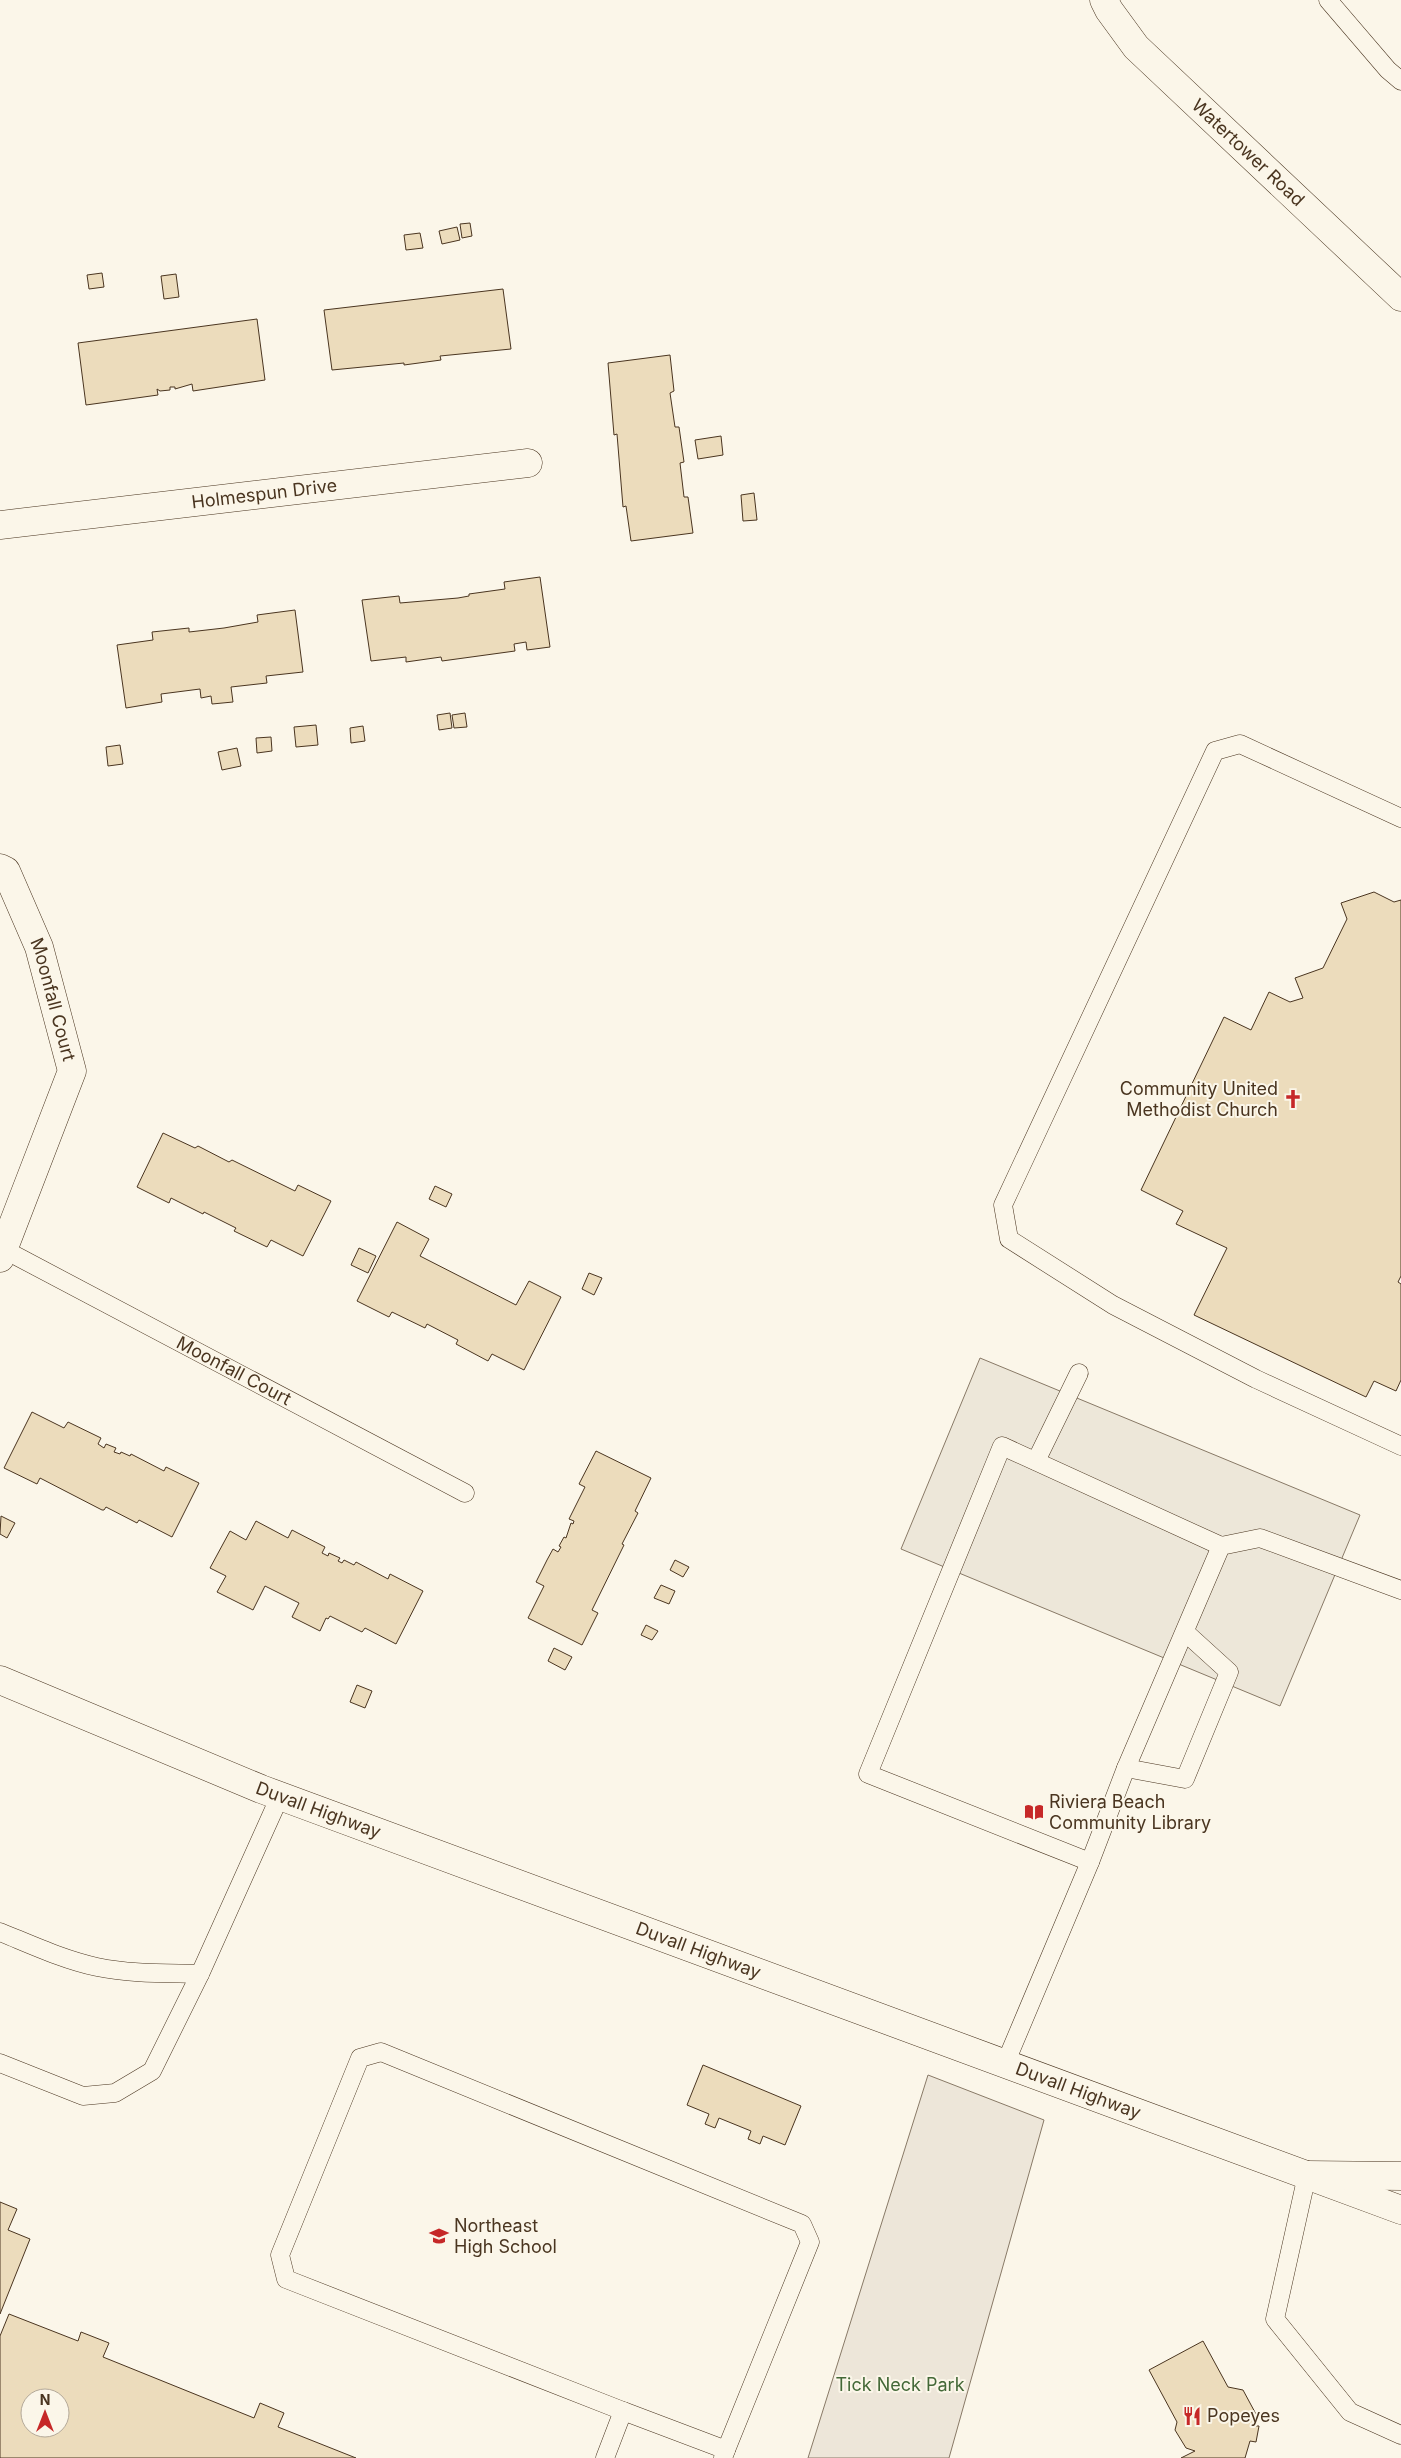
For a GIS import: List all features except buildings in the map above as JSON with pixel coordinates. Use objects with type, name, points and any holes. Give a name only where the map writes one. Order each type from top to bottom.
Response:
[{"type":"street","name":"Watertower Road","points":[[1104,0],[1136,47],[1401,297]]},
{"type":"street","name":"Holmespun Drive","points":[[0,525],[528,462]]},
{"type":"street","name":"Moonfall Court","points":[[0,868],[6,871],[39,947],[72,1071],[2,1253]]},
{"type":"street","name":"Duvall Highway","points":[[0,1680],[280,1796],[1401,2210]]},
{"type":"street","points":[[1307,2175],[1401,2176]]},
{"type":"lane","points":[[1328,0],[1388,70],[1401,81]]},
{"type":"lane","points":[[1401,818],[1240,744],[1215,751],[1003,1205],[1008,1239],[1113,1305],[1256,1379],[1401,1446]]},
{"type":"lane","name":"Moonfall Court","points":[[2,1253],[465,1493]]},
{"type":"lane","points":[[1036,1461],[1079,1372]]},
{"type":"lane","points":[[1090,1862],[868,1774],[1002,1446],[1221,1546],[1260,1538],[1401,1590]]},
{"type":"lane","points":[[1006,2064],[1090,1862],[1126,1768],[1221,1546]]},
{"type":"lane","points":[[1126,1768],[1185,1779],[1229,1672],[1185,1632]]},
{"type":"lane","points":[[0,2064],[83,2096],[115,2093],[152,2071],[200,1974],[280,1796]]},
{"type":"lane","points":[[0,1932],[57,1955],[97,1967],[144,1973],[200,1974]]},
{"type":"lane","points":[[381,2052],[802,2224],[810,2242],[724,2454],[623,2411],[286,2279],[280,2255],[360,2058],[381,2052]]},
{"type":"lane","points":[[1307,2175],[1274,2319],[1350,2412],[1401,2435]]},
{"type":"lane","points":[[604,2458],[623,2411]]},
{"type":"green space","name":"Tick Neck Park","points":[[928,2075],[1044,2120],[949,2458],[808,2458]]},
{"type":"shaded area","points":[[980,1358],[1360,1515],[1280,1706],[901,1549]]},
{"type":"place","name":"Community United Methodist Church","points":[[1293,1099]]},
{"type":"place","name":"Riviera Beach Community Library","points":[[1034,1812]]},
{"type":"place","name":"Northeast High School","points":[[439,2236]]},
{"type":"place","name":"Popeyes","points":[[1192,2416]]}]
